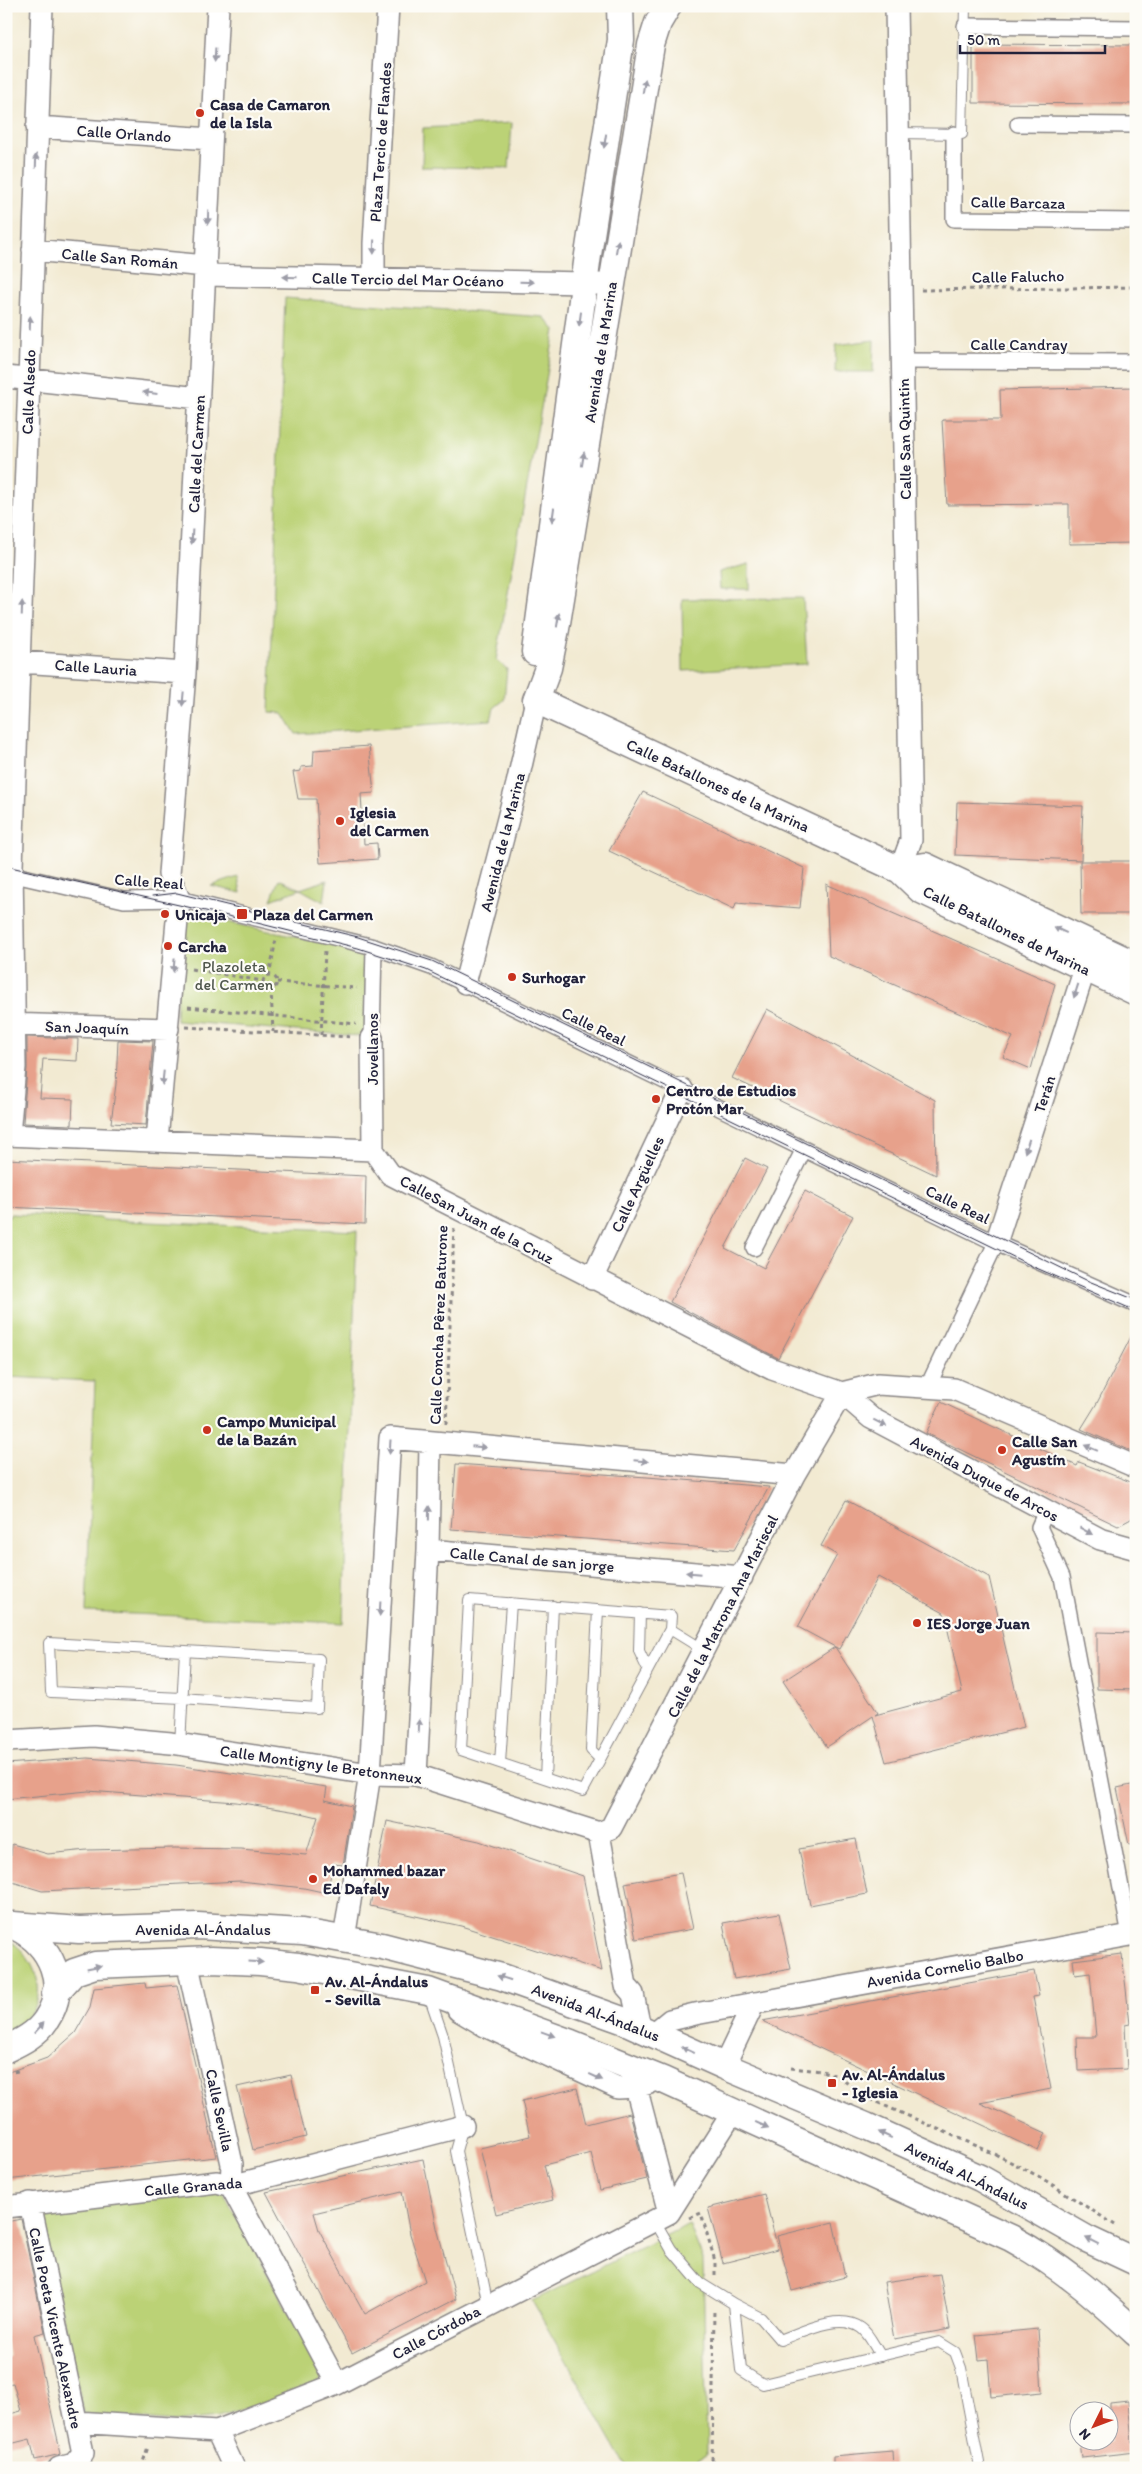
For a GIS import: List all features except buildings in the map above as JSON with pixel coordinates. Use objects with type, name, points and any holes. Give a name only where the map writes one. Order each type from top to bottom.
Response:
[{"type":"street","name":"Calle Alsedo","points":[[8,1135],[15,1067],[10,1024],[13,662],[28,378],[42,6]]},
{"type":"street","name":"Calle del Carmen","points":[[179,899],[169,874],[185,673],[218,6]]},
{"type":"street","name":"Plaza Tercio de Flandes","points":[[374,278],[374,243],[388,6]]},
{"type":"street","name":"Avenida de la Marina","points":[[536,700],[534,666],[538,626],[584,283],[621,40],[620,6]]},
{"type":"street","name":"Avenida de la Marina","points":[[465,983],[517,784],[536,700],[548,668],[556,629],[610,285],[651,45],[658,23],[668,6]]},
{"type":"street","name":"Calle San Quintin","points":[[896,6],[911,840],[900,870]]},
{"type":"street","points":[[965,26],[1136,28]]},
{"type":"street","points":[[1018,124],[1136,125]]},
{"type":"street","name":"Calle Orlando","points":[[37,127],[212,139]]},
{"type":"street","name":"Calle Barcaza","points":[[958,134],[954,219],[1136,221]]},
{"type":"street","name":"Calle San Román","points":[[33,250],[206,270]]},
{"type":"street","name":"Calle Tercio del Mar Océano","points":[[206,270],[374,278],[610,285]]},
{"type":"street","name":"Calle Candray","points":[[902,360],[1136,362]]},
{"type":"street","points":[[6,377],[199,398]]},
{"type":"street","name":"Calle Lauria","points":[[13,662],[185,673]]},
{"type":"street","name":"Calle Batallones de la Marina","points":[[536,700],[900,870]]},
{"type":"street","name":"Calle Batallones de Marina","points":[[900,870],[925,866],[1089,956],[1136,992]]},
{"type":"street","name":"Calle Real","points":[[10,871],[124,900],[179,899],[374,947],[430,967],[682,1088],[996,1243],[1136,1305]]},
{"type":"street","points":[[157,1140],[179,899]]},
{"type":"street","name":"Jovellanos","points":[[373,1150],[371,1031],[374,947]]},
{"type":"street","name":"Calle Batallones de Marina","points":[[1089,956],[1136,966]]},
{"type":"street","name":"Terán","points":[[996,1243],[1089,956]]},
{"type":"street","name":"San Joaquín","points":[[10,1024],[168,1029]]},
{"type":"street","name":"Calle Argüelles","points":[[592,1279],[682,1088]]},
{"type":"street","points":[[8,1135],[373,1150]]},
{"type":"street","points":[[754,1248],[804,1149]]},
{"type":"street","name":"CalleSan Juan de la Cruz","points":[[373,1150],[390,1174],[592,1279],[772,1369],[842,1393]]},
{"type":"street","points":[[928,1386],[996,1243]]},
{"type":"street","points":[[842,1393],[878,1384],[954,1389],[1136,1467]]},
{"type":"street","name":"Calle de la Matrona Ana Mariscal","points":[[599,1833],[611,1828],[794,1475],[842,1393]]},
{"type":"street","name":"Avenida Duque de Arcos","points":[[842,1393],[872,1418],[1047,1509],[1100,1539],[1136,1548]]},
{"type":"street","points":[[344,1939],[370,1774],[390,1438],[794,1475]]},
{"type":"street","name":"Calle Canal de san jorge","points":[[438,1443],[428,1550],[742,1577]]},
{"type":"street","points":[[1047,1509],[1039,1527],[1062,1577],[1133,1934]]},
{"type":"street","points":[[416,1774],[428,1550]]},
{"type":"street","name":"Calle Montigny le Bretonneux","points":[[6,1741],[94,1736],[180,1744],[370,1774],[416,1774],[599,1833]]},
{"type":"street","points":[[599,1833],[626,1986],[634,1994],[646,2031]]},
{"type":"street","points":[[6,2049],[33,2034],[46,2020],[54,2002],[56,1983],[53,1964],[44,1947],[30,1934],[10,1924]]},
{"type":"street","name":"Avenida Al-Ándalus","points":[[10,1924],[79,1930],[233,1926],[302,1932],[435,1958],[492,1974],[602,2012],[866,2126],[980,2178],[1087,2239],[1136,2262]]},
{"type":"street","name":"Avenida Cornelio Balbo","points":[[646,2031],[670,2020],[695,2014],[1133,1934]]},
{"type":"street","name":"Avenida Al-Ándalus","points":[[55,1993],[74,1972],[95,1965],[187,1961],[260,1962],[298,1966],[428,1991],[571,2043],[663,2080],[1011,2238],[1044,2256],[1081,2283],[1136,2332]]},
{"type":"street","name":"Calle Sevilla","points":[[187,1961],[232,2164],[231,2186],[337,2384]]},
{"type":"street","points":[[602,2012],[613,2007],[626,1986]]},
{"type":"street","points":[[428,1991],[485,2026],[618,2088],[636,2087],[663,2080]]},
{"type":"street","points":[[724,2066],[754,2003]]},
{"type":"street","points":[[636,2087],[661,2222]]},
{"type":"street","points":[[661,2222],[733,2112]]},
{"type":"street","name":"Calle Granada","points":[[6,2207],[217,2182],[231,2186],[463,2126]]},
{"type":"street","name":"Calle Poeta Vicente Alexandre","points":[[30,2203],[83,2453],[74,2464],[59,2468]]},
{"type":"street","name":"Calle Córdoba","points":[[76,2422],[217,2430],[337,2384],[488,2305],[661,2222]]},
{"type":"street","points":[[217,2430],[234,2468]]},
{"type":"lane","name":"Calle Barcaza","points":[[958,134],[965,6]]},
{"type":"lane","points":[[898,133],[958,134]]},
{"type":"lane","points":[[468,1600],[553,1606],[671,1616],[670,1629],[583,1791],[460,1750],[468,1600]]},
{"type":"lane","points":[[500,1763],[511,1603]]},
{"type":"lane","points":[[545,1778],[553,1606]]},
{"type":"lane","points":[[598,1610],[591,1750],[600,1759]]},
{"type":"lane","points":[[640,1613],[639,1651],[648,1670]]},
{"type":"lane","points":[[670,1629],[704,1650]]},
{"type":"lane","points":[[49,1643],[185,1651],[320,1659],[317,1708],[182,1698],[51,1692],[49,1643]]},
{"type":"lane","points":[[180,1744],[185,1651]]},
{"type":"lane","points":[[428,1991],[443,2036],[463,2126],[456,2151],[488,2305]]},
{"type":"lane","points":[[661,2222],[671,2249],[700,2283],[761,2318],[780,2340],[844,2321],[862,2328],[881,2356]]},
{"type":"lane","points":[[734,2304],[740,2370],[763,2384],[939,2342],[955,2352],[961,2368],[980,2468]]},
{"type":"path","name":"Calle Falucho","points":[[901,291],[1136,287]]},
{"type":"path","points":[[174,965],[263,981],[269,976],[279,923]]},
{"type":"path","points":[[321,1035],[325,934]]},
{"type":"path","points":[[269,976],[274,977],[277,982]]},
{"type":"path","points":[[263,981],[264,987],[271,989]]},
{"type":"path","points":[[277,982],[372,989]]},
{"type":"path","points":[[273,1032],[271,989],[277,982]]},
{"type":"path","points":[[170,1006],[321,1020],[371,1031]]},
{"type":"path","points":[[168,1029],[188,1027],[321,1035],[371,1031]]},
{"type":"path","name":"Calle Concha Pêrez Baturone","points":[[438,1443],[455,1208]]},
{"type":"path","points":[[661,2222],[701,2212],[716,2261],[712,2468]]},
{"type":"green space","points":[[512,123],[509,168],[422,167],[423,128]]},
{"type":"green space","points":[[285,298],[544,317],[555,330],[496,660],[507,669],[504,700],[494,708],[491,720],[296,734],[283,713],[269,712]]},
{"type":"green space","points":[[874,340],[873,372],[835,372],[836,345]]},
{"type":"green space","points":[[749,564],[749,589],[720,589],[719,572]]},
{"type":"green space","points":[[803,598],[807,664],[683,671],[682,599]]},
{"type":"green space","points":[[238,877],[241,893],[211,886]]},
{"type":"green space","points":[[279,879],[300,889],[271,900]]},
{"type":"green space","points":[[327,880],[324,902],[300,889]]},
{"type":"green space","name":"Plazoleta del Carmen","points":[[181,912],[370,953],[370,1037],[176,1021]]},
{"type":"green space","points":[[10,1214],[357,1231],[343,1623],[86,1612],[95,1381],[6,1377],[6,1216],[10,1216]]},
{"type":"green space","points":[[6,1938],[21,1950],[33,1967],[38,1987],[38,1997],[30,2016],[6,2037]]},
{"type":"green space","points":[[220,2187],[323,2375],[317,2386],[218,2417],[175,2422],[84,2414],[39,2206]]},
{"type":"green space","points":[[689,2224],[703,2259],[707,2455],[681,2468],[627,2468],[532,2301]]},
{"type":"tram line","points":[[6,866],[241,919],[358,948],[426,970],[1034,1267],[1136,1311]]},
{"type":"tram line","points":[[152,896],[177,893],[358,937],[432,961],[1086,1280],[1136,1300]]},
{"type":"place","name":"Casa de Camaron de la Isla","points":[[200,113]]},
{"type":"place","name":"Iglesia del Carmen","points":[[340,821]]},
{"type":"place","name":"Unicaja","points":[[165,914]]},
{"type":"place","name":"Plaza del Carmen","points":[[242,914]]},
{"type":"place","name":"Carcha","points":[[168,946]]},
{"type":"place","name":"Surhogar","points":[[512,977]]},
{"type":"place","name":"Centro de Estudios Protón Mar","points":[[656,1099]]},
{"type":"place","name":"Campo Municipal de la Bazán","points":[[207,1430]]},
{"type":"place","name":"Calle San Agustín","points":[[1002,1450]]},
{"type":"place","name":"IES Jorge Juan","points":[[917,1623]]},
{"type":"place","name":"Mohammed bazar Ed Dafaly","points":[[313,1879]]},
{"type":"place","name":"Av. Al-Ándalus - Sevilla","points":[[315,1990]]},
{"type":"place","name":"Av. Al-Ándalus - Iglesia","points":[[832,2083]]}]
